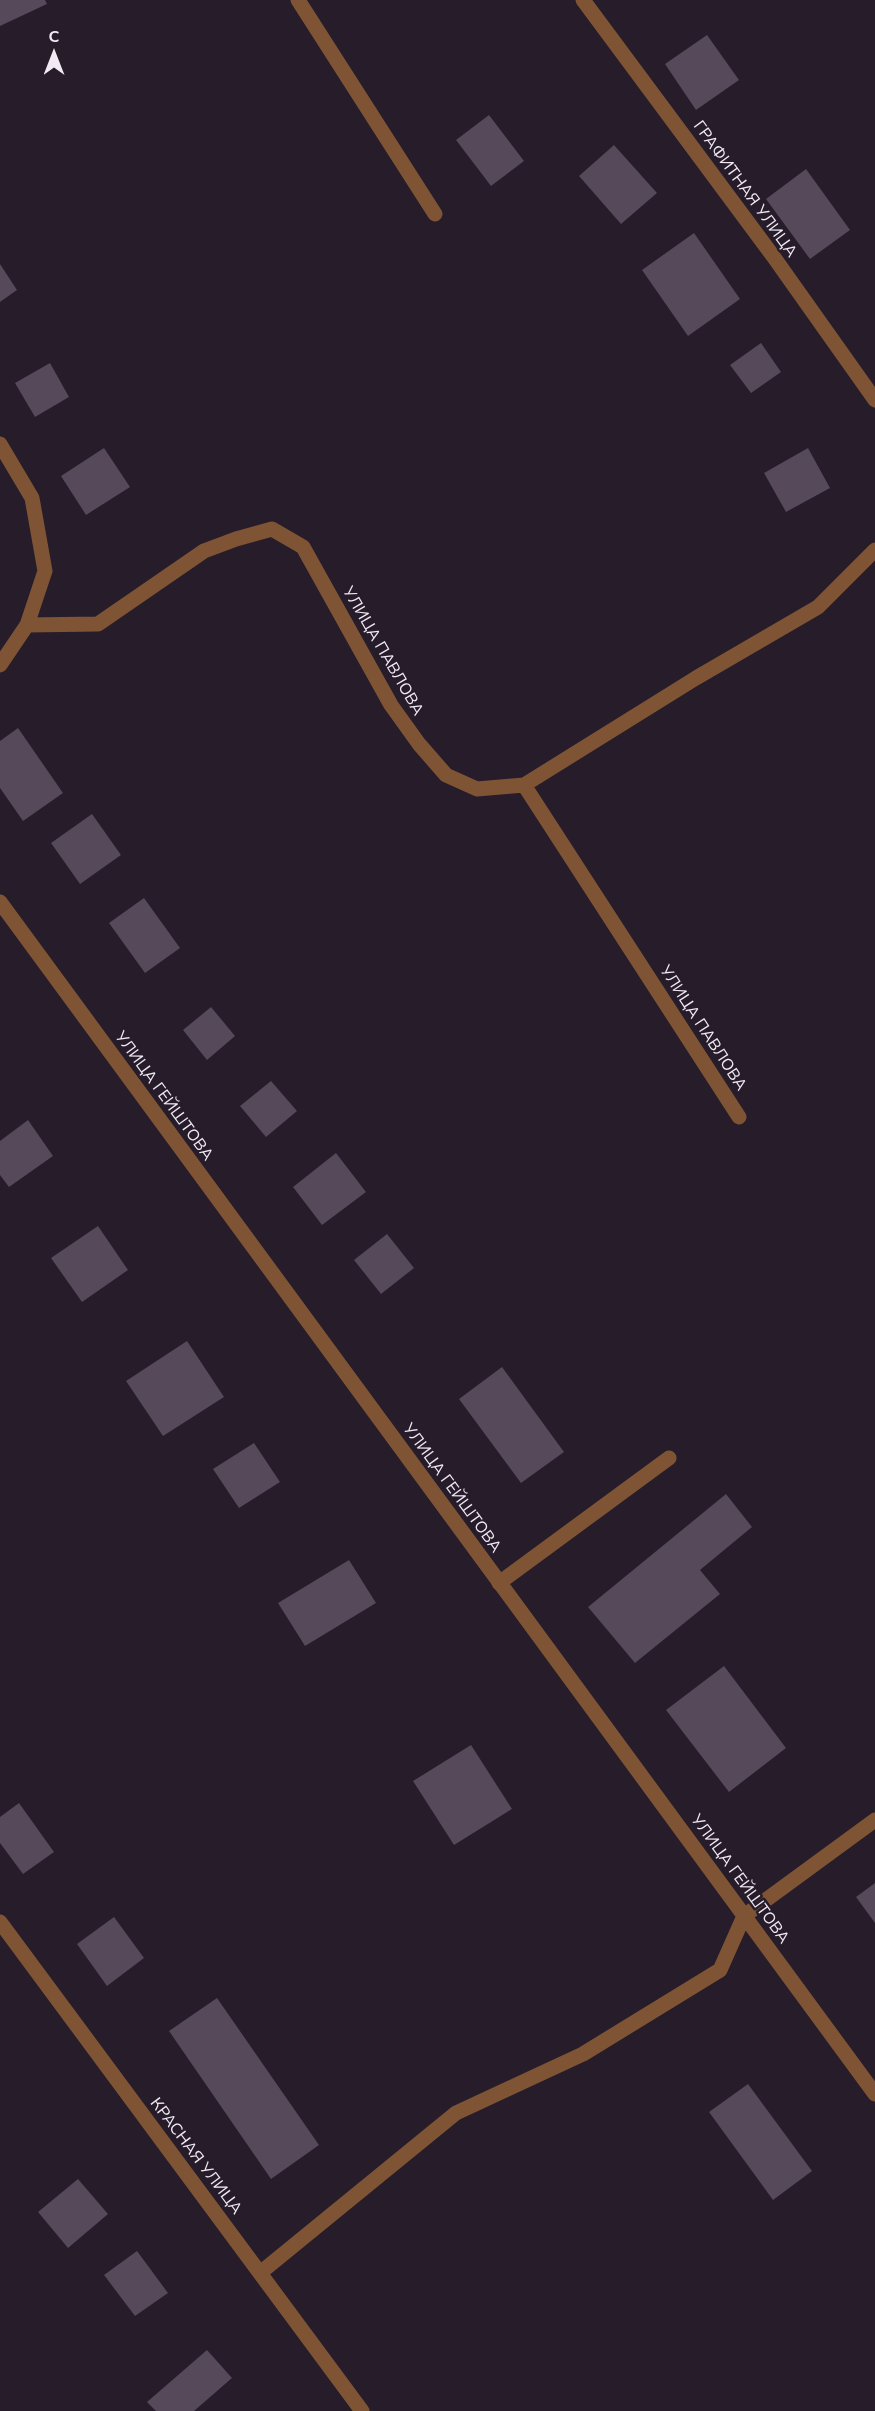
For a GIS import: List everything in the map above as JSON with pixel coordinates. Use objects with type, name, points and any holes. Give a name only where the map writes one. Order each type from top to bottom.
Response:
[{"type":"street","points":[[298,0],[435,214]]},
{"type":"street","name":"ГРАФИТНАЯ УЛИЦА","points":[[583,0],[773,256],[875,400]]},
{"type":"street","points":[[0,444],[32,498],[45,571],[27,626],[0,665]]},
{"type":"street","name":"УЛИЦА ПАВЛОВА","points":[[27,626],[98,624],[204,551],[236,539],[272,529],[303,548],[391,705],[419,744],[446,775],[477,789],[524,785],[738,1117]]},
{"type":"street","points":[[524,785],[696,678],[818,607],[875,550]]},
{"type":"street","name":"УЛИЦА ГЕЙШТОВА","points":[[0,902],[875,2094]]},
{"type":"street","points":[[499,1583],[669,1458]]},
{"type":"street","points":[[261,2273],[456,2113],[583,2054],[720,1970],[744,1916],[875,1820]]},
{"type":"street","name":"КРАСНАЯ УЛИЦА","points":[[0,1922],[362,2411]]},
{"type":"building","points":[[0,0],[45,0],[47,4],[0,26]]},
{"type":"building","points":[[707,35],[739,80],[696,110],[665,64]]},
{"type":"building","points":[[489,115],[524,161],[491,186],[456,140]]},
{"type":"building","points":[[614,145],[657,193],[621,224],[579,176]]},
{"type":"building","points":[[806,169],[850,230],[810,259],[766,199]]},
{"type":"building","points":[[694,233],[740,299],[688,336],[642,270]]},
{"type":"building","points":[[0,264],[17,290],[0,302]]},
{"type":"building","points":[[761,343],[781,372],[751,393],[730,365]]},
{"type":"building","points":[[50,363],[69,397],[35,417],[15,383]]},
{"type":"building","points":[[104,448],[130,487],[86,515],[61,476]]},
{"type":"building","points":[[808,448],[830,488],[786,512],[764,473]]},
{"type":"building","points":[[18,728],[63,793],[23,821],[0,788],[0,741]]},
{"type":"building","points":[[92,814],[121,855],[80,884],[51,843]]},
{"type":"building","points":[[144,898],[180,948],[145,973],[109,923]]},
{"type":"building","points":[[211,1007],[235,1036],[207,1060],[183,1030]]},
{"type":"building","points":[[271,1081],[297,1111],[266,1137],[240,1106]]},
{"type":"building","points":[[28,1120],[53,1156],[9,1187],[0,1175],[0,1141]]},
{"type":"building","points":[[336,1153],[366,1192],[322,1225],[293,1187]]},
{"type":"building","points":[[98,1226],[128,1270],[82,1302],[51,1258]]},
{"type":"building","points":[[387,1234],[414,1268],[381,1294],[354,1260]]},
{"type":"building","points":[[187,1341],[224,1397],[163,1436],[126,1381]]},
{"type":"building","points":[[502,1367],[564,1452],[521,1483],[459,1399]]},
{"type":"building","points":[[254,1443],[280,1482],[239,1508],[213,1469]]},
{"type":"building","points":[[726,1494],[752,1527],[700,1570],[720,1594],[635,1663],[588,1607]]},
{"type":"building","points":[[349,1560],[376,1603],[305,1646],[278,1603]]},
{"type":"building","points":[[724,1666],[786,1748],[729,1792],[666,1710]]},
{"type":"building","points":[[471,1745],[512,1809],[454,1845],[413,1781]]},
{"type":"building","points":[[19,1803],[54,1852],[23,1874],[0,1843],[0,1817]]},
{"type":"building","points":[[875,1883],[875,1923],[856,1897]]},
{"type":"building","points":[[114,1917],[144,1958],[107,1986],[77,1944]]},
{"type":"building","points":[[217,1998],[319,2145],[271,2179],[169,2031]]},
{"type":"building","points":[[748,2084],[812,2171],[773,2200],[709,2112]]},
{"type":"building","points":[[78,2179],[108,2214],[68,2248],[38,2212]]},
{"type":"building","points":[[137,2251],[168,2293],[135,2316],[104,2275]]},
{"type":"building","points":[[207,2350],[232,2378],[194,2411],[156,2411],[147,2402]]}]
